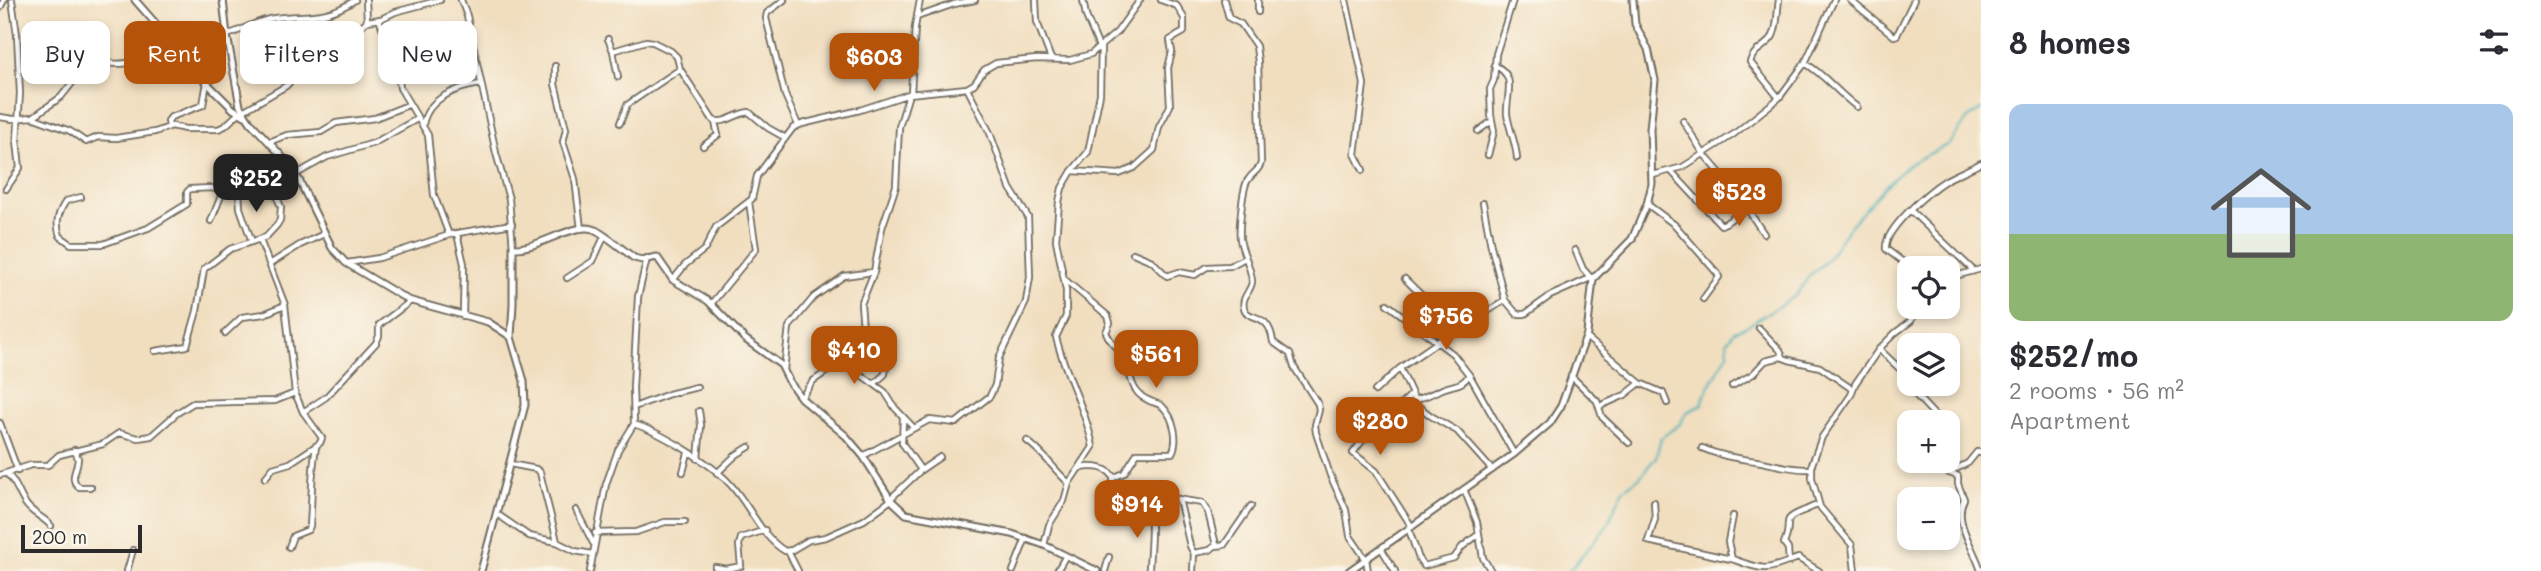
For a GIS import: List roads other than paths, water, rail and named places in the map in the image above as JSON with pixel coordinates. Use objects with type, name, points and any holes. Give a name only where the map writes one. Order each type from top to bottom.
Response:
[{"type":"street","points":[[0,8],[4,0]]},
{"type":"street","points":[[6,189],[20,168],[16,119],[20,93],[12,0]]},
{"type":"street","points":[[135,0],[153,21]]},
{"type":"street","points":[[342,0],[353,2]]},
{"type":"street","points":[[366,0],[367,20]]},
{"type":"street","points":[[0,117],[32,117],[70,131],[86,142],[98,137],[116,138],[169,127],[218,129],[286,86],[367,20],[379,19],[440,0]]},
{"type":"street","points":[[461,0],[468,21]]},
{"type":"street","points":[[784,0],[767,13],[766,18],[785,94],[798,125]]},
{"type":"street","points":[[875,383],[887,372],[887,367],[863,328],[861,304],[874,272],[882,228],[898,176],[899,127],[910,93],[920,0]]},
{"type":"street","points":[[917,17],[975,0]]},
{"type":"street","points":[[1036,0],[1037,22],[1051,59]]},
{"type":"street","points":[[1044,545],[1049,525],[1064,501],[1069,483],[1093,447],[1081,404],[1056,337],[1066,316],[1057,248],[1060,194],[1072,171],[1087,156],[1100,94],[1100,46],[1086,16],[1083,0]]},
{"type":"street","points":[[673,280],[685,265],[705,249],[716,227],[753,197],[757,176],[785,137],[798,125],[860,110],[910,93],[967,88],[974,84],[984,70],[996,63],[1080,59],[1091,54],[1117,32],[1140,0]]},
{"type":"street","points":[[1072,171],[1119,174],[1134,168],[1154,150],[1159,127],[1170,106],[1170,40],[1184,32],[1185,25],[1177,6],[1161,0]]},
{"type":"street","points":[[1224,0],[1229,18],[1241,24],[1254,43],[1258,62],[1261,163],[1245,185],[1240,229],[1252,282],[1245,297],[1245,310],[1270,328],[1273,342],[1290,354],[1294,367],[1318,404],[1315,425],[1317,433],[1330,475],[1346,510],[1350,536],[1366,558],[1368,571]]},
{"type":"street","points":[[1258,0],[1258,12]]},
{"type":"street","points":[[1346,0],[1364,84],[1355,154],[1363,170]]},
{"type":"street","points":[[1488,155],[1494,131],[1489,92],[1513,0]]},
{"type":"street","points":[[1483,203],[1505,300],[1517,314],[1522,315],[1550,296],[1593,277],[1632,239],[1647,204],[1653,175],[1650,129],[1656,80],[1648,49],[1635,24],[1633,0]]},
{"type":"street","points":[[1779,0],[1773,34],[1766,44],[1753,54],[1750,62],[1779,98]]},
{"type":"street","points":[[1653,175],[1684,167],[1734,134],[1779,98],[1805,63],[1834,0]]},
{"type":"street","points":[[1850,0],[1878,25],[1896,36],[1914,0]]},
{"type":"street","points":[[225,1],[227,34],[237,94],[243,113]]},
{"type":"street","points":[[227,34],[274,18],[312,17],[333,13],[353,2]]},
{"type":"street","points":[[608,39],[618,77]]},
{"type":"street","points":[[613,51],[639,42],[653,42],[677,57],[680,69],[715,122],[718,135],[703,146]]},
{"type":"street","points":[[1805,63],[1823,75],[1841,95],[1857,107]]},
{"type":"street","points":[[1494,65],[1504,71],[1510,85],[1507,115],[1517,158]]},
{"type":"street","points":[[477,66],[509,199],[513,248],[511,337],[526,394],[481,571]]},
{"type":"street","points":[[555,66],[555,86],[566,129],[562,142],[575,179],[581,229]]},
{"type":"street","points":[[620,123],[627,105],[680,69]]},
{"type":"street","points":[[32,117],[61,97],[72,84]]},
{"type":"street","points":[[169,127],[168,121],[171,117],[203,105],[206,84]]},
{"type":"street","points":[[208,84],[243,113],[296,174],[309,195],[324,234],[346,263],[411,301],[488,322],[511,337]]},
{"type":"street","points":[[399,84],[408,105],[429,139],[436,202],[449,235]]},
{"type":"street","points":[[423,126],[425,116],[443,95],[464,86],[481,84]]},
{"type":"street","points":[[863,456],[913,427],[933,419],[956,423],[987,400],[995,385],[999,358],[1026,302],[1028,217],[1010,188],[990,133],[967,88]]},
{"type":"street","points":[[269,142],[287,135],[321,132],[336,123],[375,118],[408,105]]},
{"type":"street","points":[[715,122],[749,112],[768,128],[785,137]]},
{"type":"street","points":[[81,197],[66,201],[59,212],[57,217],[60,236],[71,244],[99,244],[140,231],[161,220],[187,204],[187,192],[190,189],[212,188],[223,191],[272,185],[327,157],[374,143],[417,119]]},
{"type":"street","points":[[1478,131],[1492,121]]},
{"type":"street","points":[[1683,121],[1703,153],[1744,204],[1763,234]]},
{"type":"street","points":[[1897,257],[1884,246],[1910,210],[1944,181],[1981,163]]},
{"type":"street","points":[[1672,172],[1721,225],[1729,221],[1744,204]]},
{"type":"street","points":[[155,351],[187,346],[197,311],[204,269],[230,250],[260,240],[269,234],[280,220],[280,203],[272,185]]},
{"type":"street","points":[[239,190],[240,208],[252,242]]},
{"type":"street","points":[[211,221],[223,191]]},
{"type":"street","points":[[711,304],[755,251],[748,202]]},
{"type":"street","points":[[1647,204],[1675,225],[1717,273],[1719,277],[1703,299]]},
{"type":"street","points":[[1910,210],[1974,271]]},
{"type":"street","points":[[346,263],[379,258],[457,233],[512,224]]},
{"type":"street","points":[[513,248],[543,243],[555,236],[581,229],[596,230],[634,258],[657,257],[673,280],[711,304],[745,340],[778,363],[801,398],[846,436],[863,456],[891,500],[910,515],[1026,538],[1097,571]]},
{"type":"street","points":[[457,233],[464,264],[463,316]]},
{"type":"street","points":[[270,264],[324,234]]},
{"type":"street","points":[[567,278],[593,261],[604,237]]},
{"type":"street","points":[[260,240],[285,305],[295,393],[303,412],[322,435],[316,446],[290,463],[273,468],[265,478]]},
{"type":"street","points":[[1575,250],[1583,269],[1593,277]]},
{"type":"street","points":[[1133,253],[1152,261],[1167,276],[1179,272],[1195,275],[1205,268],[1230,266],[1245,258]]},
{"type":"street","points":[[590,571],[606,484],[615,458],[634,424],[633,387],[638,297],[647,258]]},
{"type":"street","points":[[1960,275],[1981,270]]},
{"type":"street","points":[[784,370],[788,331],[814,297],[844,276],[874,272]]},
{"type":"street","points":[[1349,571],[1493,471],[1554,418],[1561,406],[1586,337],[1593,277]]},
{"type":"street","points":[[1405,278],[1454,327]]},
{"type":"street","points":[[1063,279],[1105,312],[1110,319],[1107,336],[1121,353],[1132,359],[1129,365],[1130,379],[1142,397],[1164,408],[1175,432],[1172,453],[1137,453],[1122,475],[1113,478]]},
{"type":"street","points":[[1375,391],[1400,368],[1454,327],[1482,315],[1505,300]]},
{"type":"street","points":[[303,412],[326,397],[376,343],[379,325],[411,301]]},
{"type":"street","points":[[1387,304],[1422,332],[1439,341],[1469,375],[1514,454]]},
{"type":"street","points":[[225,333],[242,317],[264,314],[285,305]]},
{"type":"street","points":[[1855,571],[1852,545],[1819,505],[1811,469],[1822,437],[1852,389],[1879,349],[1912,319]]},
{"type":"street","points":[[801,398],[813,380],[842,361],[863,328]]},
{"type":"street","points":[[1759,328],[1780,350],[1783,357]]},
{"type":"street","points":[[1586,337],[1640,383],[1663,393],[1667,403]]},
{"type":"street","points":[[1879,349],[1901,370],[1912,391],[1930,410]]},
{"type":"street","points":[[1732,386],[1753,374],[1769,359],[1783,357],[1820,367],[1852,389]]},
{"type":"street","points":[[842,361],[885,392],[903,418],[913,427]]},
{"type":"street","points":[[1400,368],[1412,398],[1431,416],[1457,431],[1493,471]]},
{"type":"street","points":[[1469,375],[1458,386],[1447,387],[1429,397],[1412,398],[1362,441],[1353,453],[1376,471],[1410,529],[1424,569],[1454,558],[1462,547],[1479,534]]},
{"type":"street","points":[[1571,376],[1600,407],[1602,417],[1629,443]]},
{"type":"street","points":[[1600,407],[1625,395],[1640,383]]},
{"type":"street","points":[[634,407],[697,387]]},
{"type":"street","points":[[0,475],[31,465],[48,465],[59,455],[103,444],[119,433],[138,438],[151,436],[193,403],[275,401],[295,393]]},
{"type":"street","points":[[698,459],[701,425],[699,411]]},
{"type":"street","points":[[903,418],[901,435],[906,451],[921,470]]},
{"type":"street","points":[[0,423],[18,471]]},
{"type":"street","points":[[634,424],[653,430],[730,484],[777,545],[788,551],[798,571]]},
{"type":"street","points":[[1027,441],[1044,453],[1058,474],[1069,483]]},
{"type":"street","points":[[289,547],[293,536],[308,530],[310,526],[314,481],[312,463],[316,446]]},
{"type":"street","points":[[717,474],[736,455],[749,447]]},
{"type":"street","points":[[1702,448],[1723,457],[1777,467],[1811,469]]},
{"type":"street","points":[[74,450],[78,458],[74,482],[79,487],[91,487]]},
{"type":"street","points":[[1960,468],[1977,452],[1981,453]]},
{"type":"street","points":[[683,472],[688,453]]},
{"type":"street","points":[[788,551],[809,540],[826,537],[864,520],[891,500],[921,470],[940,457]]},
{"type":"street","points":[[510,464],[540,472],[557,542]]},
{"type":"street","points":[[1080,468],[1094,466],[1113,478]]},
{"type":"street","points":[[1952,473],[1958,476],[1964,499],[1960,508],[1964,534],[1981,571]]},
{"type":"street","points":[[7,474],[18,486],[24,503],[37,517],[46,520],[51,526]]},
{"type":"street","points":[[1113,478],[1114,488],[1145,502],[1179,499],[1205,505],[1215,535],[1215,546]]},
{"type":"street","points":[[1464,489],[1479,534],[1483,558],[1491,571]]},
{"type":"street","points":[[1179,499],[1194,554],[1193,571]]},
{"type":"street","points":[[1145,502],[1152,514],[1149,530],[1149,571]]},
{"type":"street","points":[[1654,502],[1655,519],[1648,541],[1732,559],[1757,570],[1769,570],[1801,559],[1819,571]]},
{"type":"street","points":[[1789,562],[1789,553],[1784,543],[1789,530],[1788,519],[1791,514],[1819,505]]},
{"type":"street","points":[[1194,554],[1224,545],[1251,506]]},
{"type":"street","points":[[576,510],[593,544]]},
{"type":"street","points":[[497,514],[529,536],[592,554]]},
{"type":"street","points":[[1732,559],[1728,542],[1733,516]]},
{"type":"street","points":[[595,533],[636,532],[666,522],[685,522]]},
{"type":"street","points":[[715,567],[726,569],[741,566],[738,545],[741,538],[765,530]]},
{"type":"street","points":[[1013,571],[1026,538]]},
{"type":"street","points":[[1381,548],[1395,571]]},
{"type":"street","points":[[127,571],[133,550]]},
{"type":"street","points":[[1057,571],[1065,557]]},
{"type":"street","points":[[1105,571],[1109,557]]},
{"type":"waterway","points":[[1569,571],[1606,527],[1624,489],[1639,478],[1656,457],[1661,438],[1680,424],[1687,412],[1702,405],[1703,398],[1728,353],[1727,342],[1734,331],[1795,296],[1884,187],[1911,163],[1949,144],[1967,120],[1981,109]]}]
